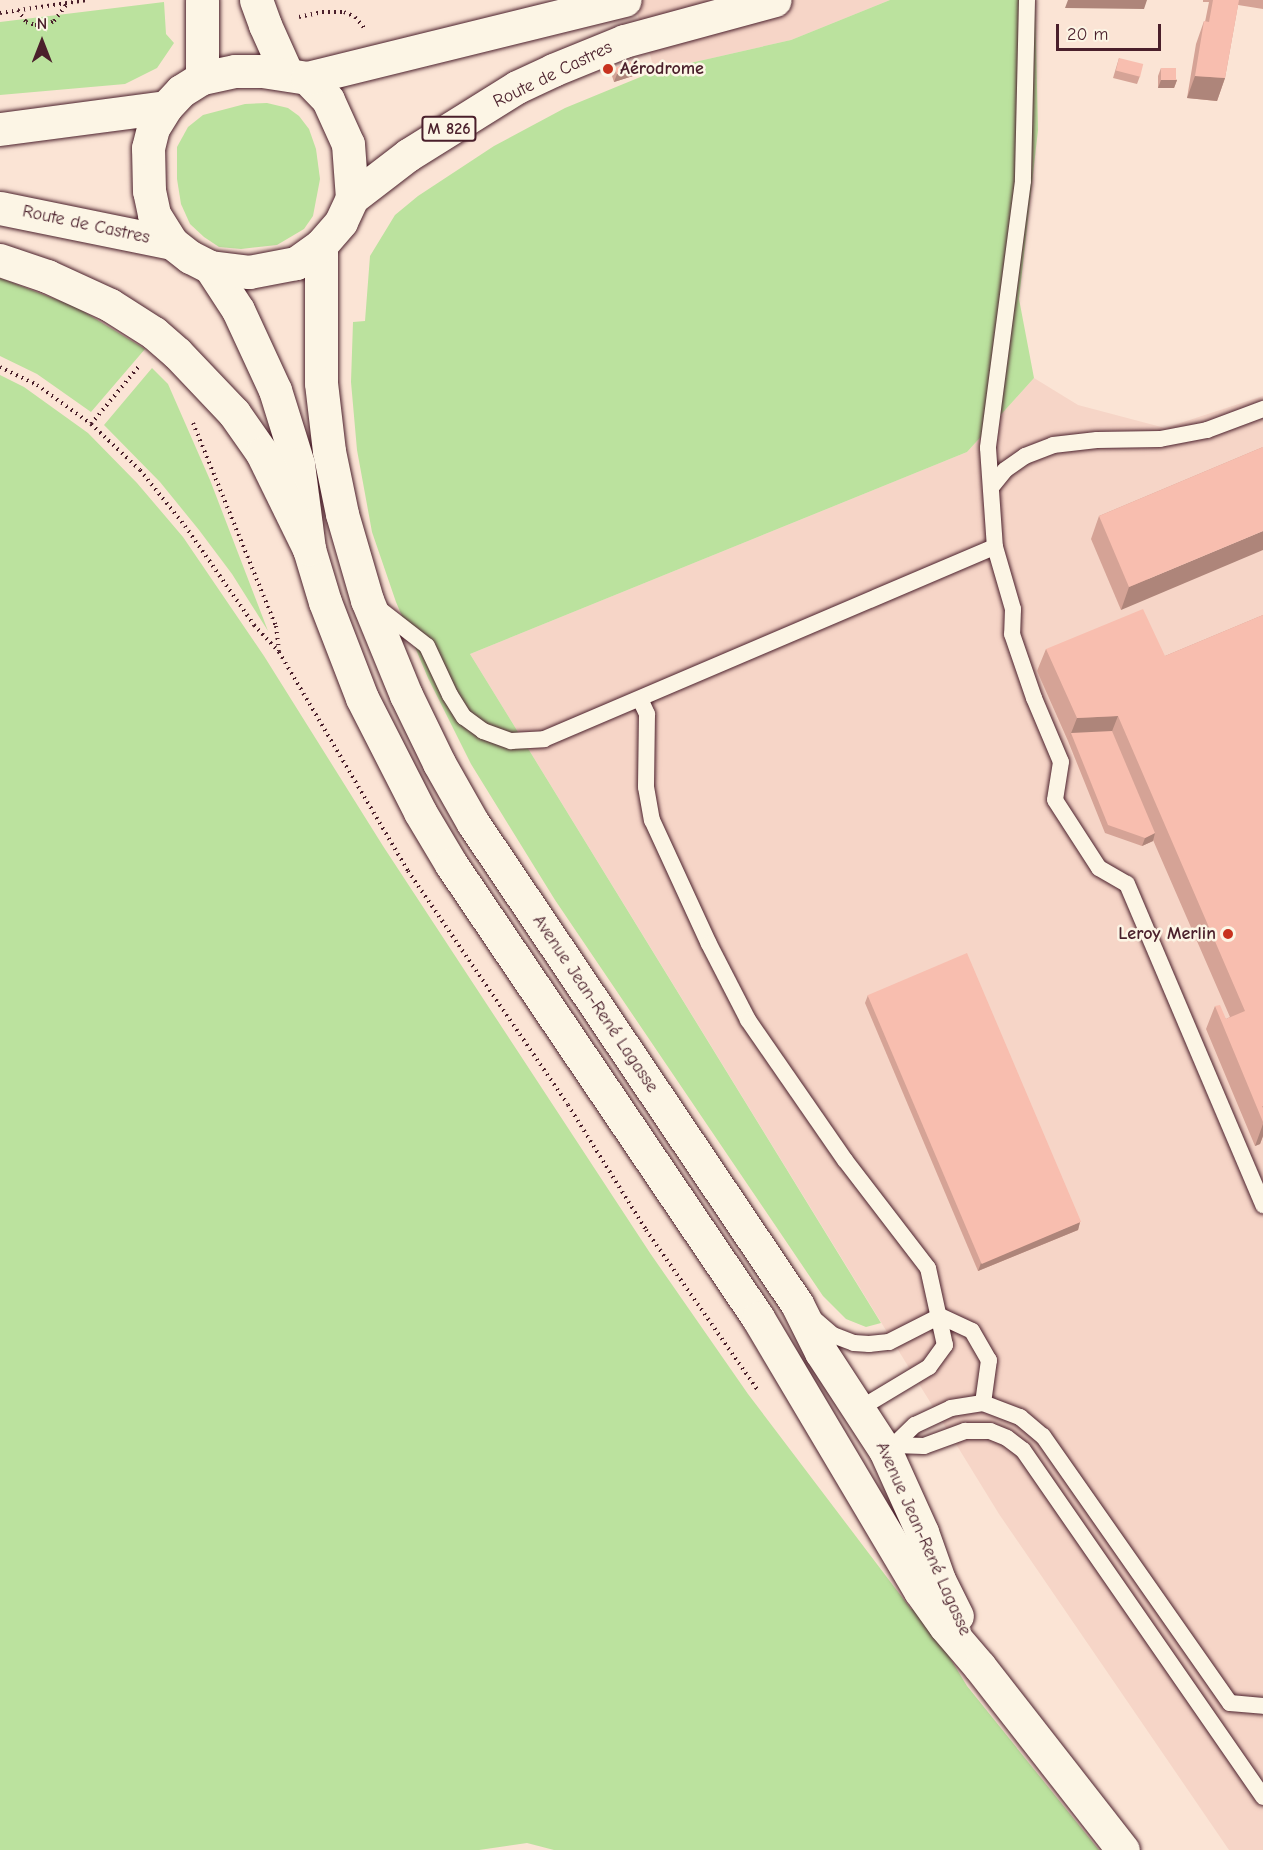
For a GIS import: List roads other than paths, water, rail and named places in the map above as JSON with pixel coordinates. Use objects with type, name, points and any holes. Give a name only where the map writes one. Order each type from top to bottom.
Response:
[{"type":"street","points":[[202,0],[202,78]]},
{"type":"street","points":[[256,0],[265,26],[297,76],[328,100],[348,144],[352,198],[341,222],[321,245],[296,263],[249,272],[210,267],[190,257],[172,243],[154,214],[149,191],[148,148],[153,128],[166,107],[181,91],[202,78],[235,71],[297,76],[625,0]]},
{"type":"street","name":"Route de Castres","points":[[352,198],[408,155],[517,87],[553,70],[624,41],[776,0]]},
{"type":"street","points":[[0,129],[166,107]]},
{"type":"street","name":"Route de Castres","points":[[0,208],[172,243]]},
{"type":"street","name":"Avenue Jean-René Lagasse","points":[[321,245],[323,300],[321,382],[324,418],[342,514],[367,600],[406,695],[439,763],[473,823],[797,1304],[820,1352],[859,1409],[890,1447],[939,1580],[980,1667]]},
{"type":"street","points":[[0,260],[47,276],[110,305],[154,333],[177,353],[234,413],[262,453],[309,549]]},
{"type":"street","points":[[210,267],[238,310],[275,390],[298,464],[309,549]]},
{"type":"street","name":"Avenue Jean-René Lagasse","points":[[309,549],[325,602],[362,698],[420,812],[451,864],[758,1318],[920,1591],[945,1626],[980,1667],[1123,1850]]},
{"type":"street","points":[[849,1470],[890,1447]]},
{"type":"lane","points":[[1027,0],[1023,181],[988,448],[993,485],[995,547],[1013,609],[1012,634],[1034,698],[1061,762],[1055,800],[1099,868],[1127,884],[1263,1205]]},
{"type":"lane","points":[[993,485],[1005,471],[1025,456],[1053,446],[1097,440],[1160,439],[1207,430],[1263,410]]},
{"type":"lane","points":[[367,600],[427,646],[450,695],[464,717],[483,731],[511,741],[544,739],[995,547]]},
{"type":"lane","points":[[640,699],[647,714],[646,787],[652,820],[709,944],[748,1020],[845,1160],[928,1268],[945,1345],[929,1367],[859,1409]]},
{"type":"lane","points":[[797,1304],[833,1335],[869,1344],[889,1342],[940,1316]]},
{"type":"lane","points":[[940,1316],[972,1332],[990,1360],[983,1403]]},
{"type":"lane","points":[[890,1447],[915,1425],[951,1408],[983,1403],[1020,1417],[1043,1436],[1230,1703],[1263,1706]]},
{"type":"lane","points":[[890,1447],[924,1446],[965,1431],[990,1431],[1007,1437],[1023,1450],[1263,1797]]},
{"type":"place","name":"Aérodrome","points":[[608,69]]},
{"type":"place","name":"Leroy Merlin","points":[[1228,934]]}]
